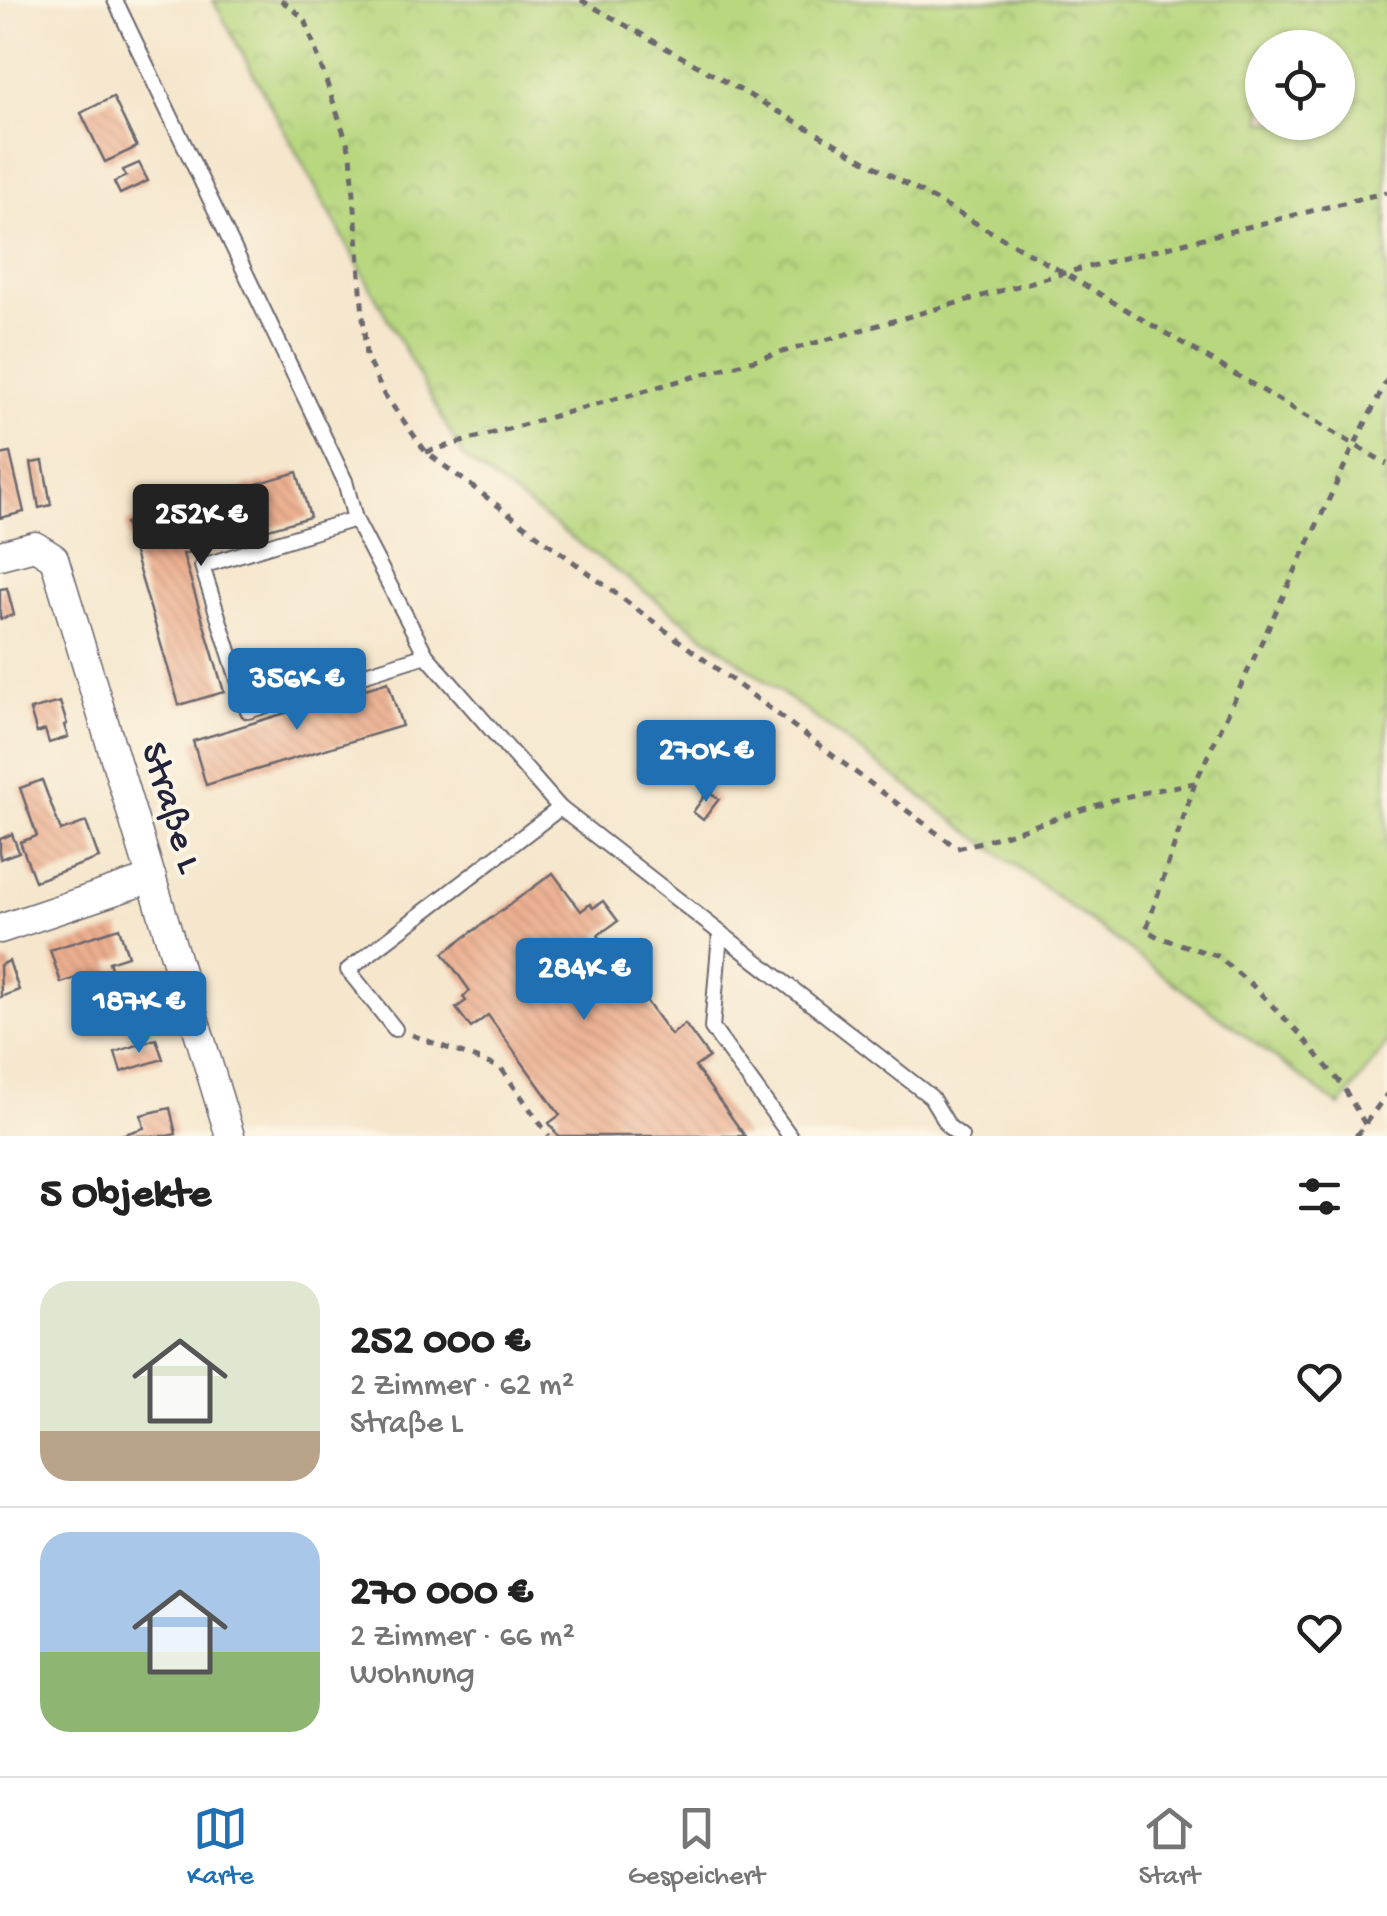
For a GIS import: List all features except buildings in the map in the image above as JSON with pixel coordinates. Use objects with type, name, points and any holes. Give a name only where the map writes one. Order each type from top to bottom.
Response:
[{"type":"street","name":"Straße L","points":[[0,554],[35,546],[54,558],[230,1136]]},
{"type":"street","points":[[0,929],[152,878]]},
{"type":"lane","points":[[115,0],[345,481],[355,518],[426,655],[560,808],[931,1097],[952,1133]]},
{"type":"lane","points":[[355,518],[202,566],[248,711],[426,655]]},
{"type":"lane","points":[[395,1029],[348,970],[560,808]]},
{"type":"lane","points":[[720,934],[712,1028],[790,1136]]},
{"type":"path","points":[[281,0],[306,19],[351,154],[366,356],[384,394],[426,452],[957,848],[998,839],[1130,796],[1195,783]]},
{"type":"path","points":[[581,0],[1064,273],[1387,464]]},
{"type":"path","points":[[426,452],[1064,273],[1387,192]]},
{"type":"path","points":[[1366,1124],[1342,1085],[1252,985],[1218,956],[1146,930],[1195,783],[1387,380]]},
{"type":"path","points":[[395,1029],[501,1068],[549,1136]]},
{"type":"path","points":[[1356,1136],[1387,1094]]},
{"type":"green space","points":[[213,0],[1387,0],[1387,1044],[1340,1106],[464,458]]}]
